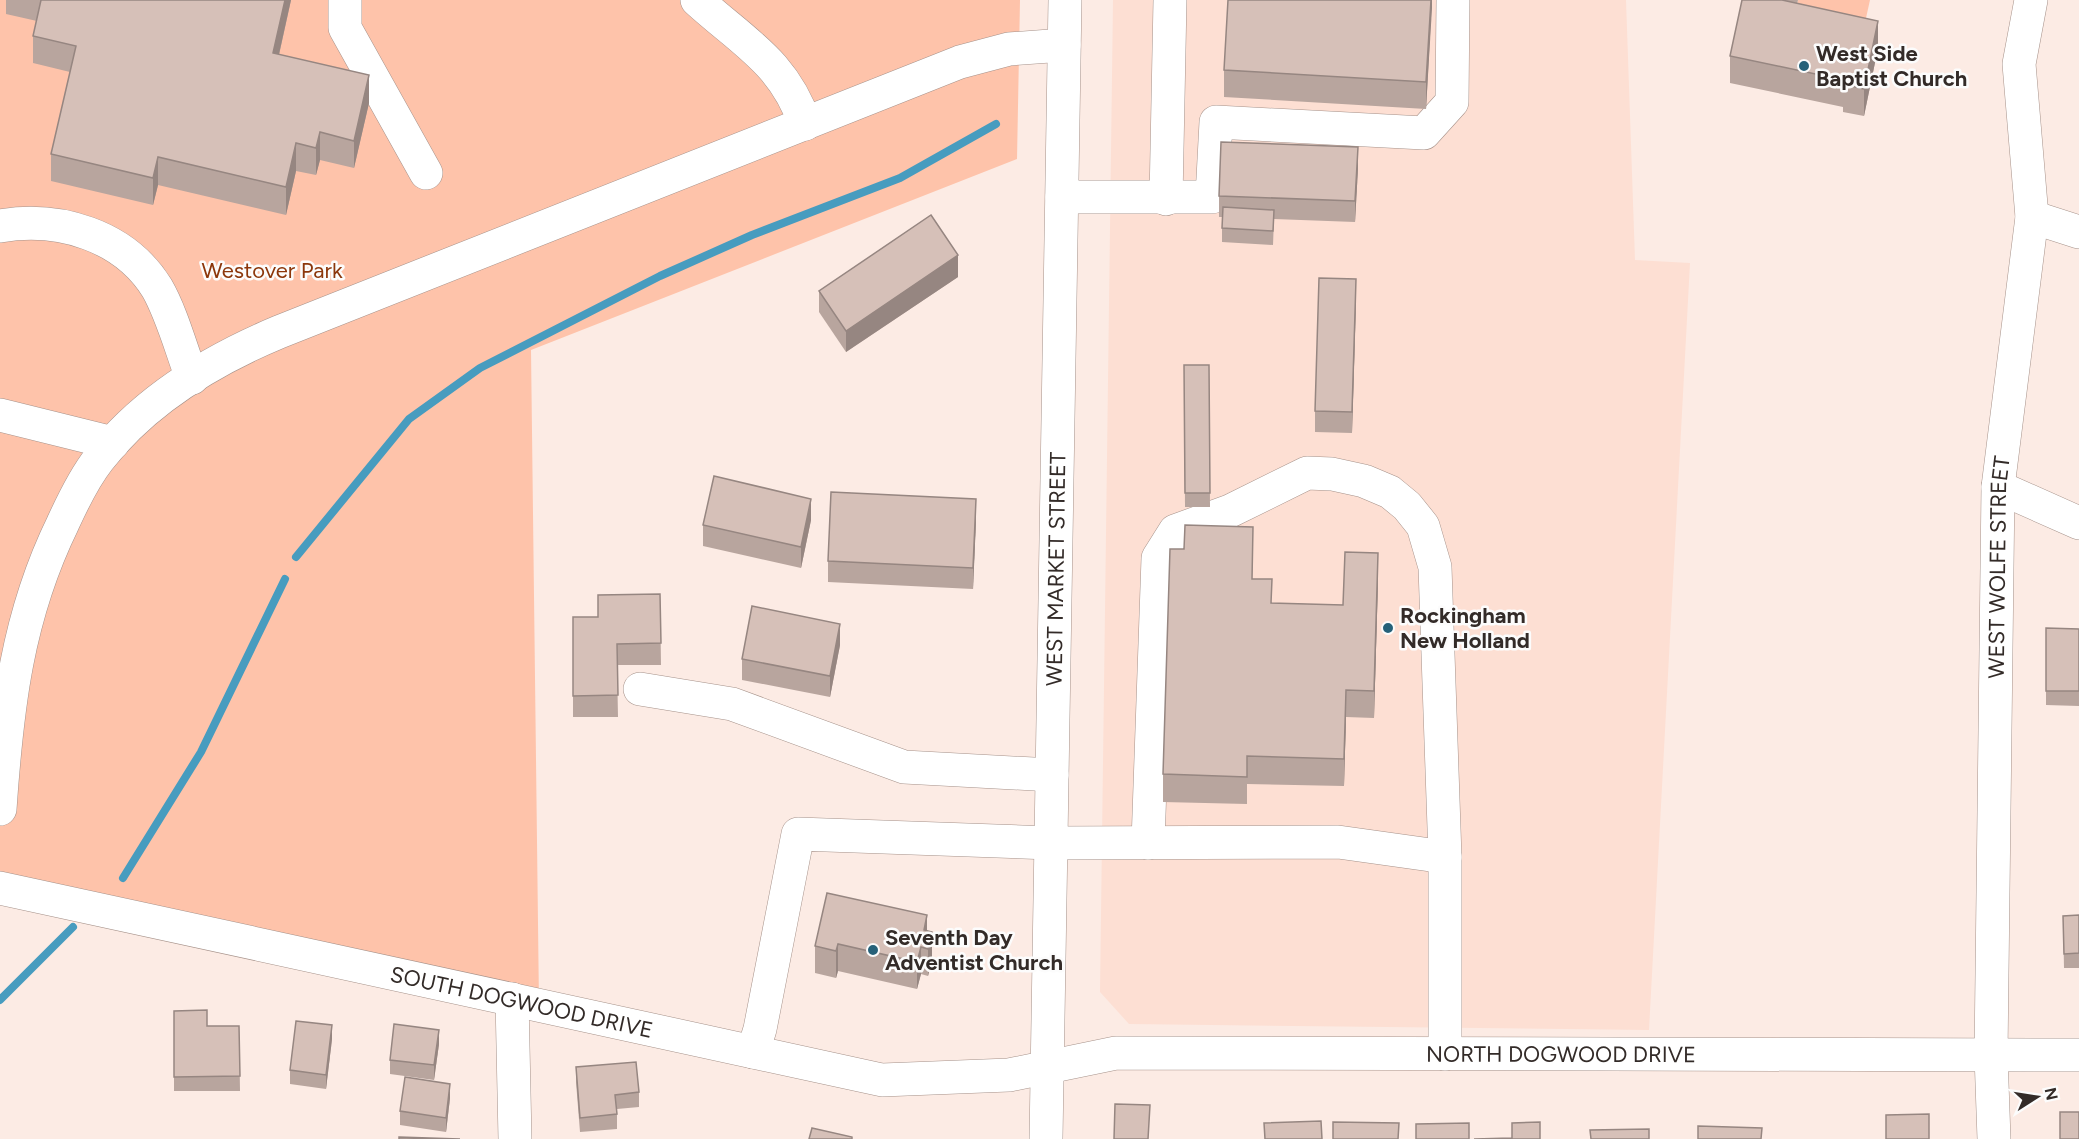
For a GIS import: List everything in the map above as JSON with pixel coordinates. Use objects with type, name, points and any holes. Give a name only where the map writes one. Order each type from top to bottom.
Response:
[{"type":"street","points":[[345,0],[345,28],[426,173]]},
{"type":"street","points":[[697,0],[762,54],[780,74],[794,97],[805,124]]},
{"type":"street","name":"WEST MARKET STREET","points":[[1046,1139],[1065,0]]},
{"type":"street","points":[[1166,199],[1170,0]]},
{"type":"street","points":[[1062,197],[1166,199],[1212,197],[1216,122],[1424,134],[1452,102],[1453,0]]},
{"type":"street","name":"WEST WOLFE STREET","points":[[1994,1139],[1991,1055],[1998,487],[2032,216],[2019,64],[2031,0]]},
{"type":"street","points":[[0,809],[9,699],[31,603],[55,539],[98,460],[146,412],[192,378],[238,350],[279,332],[987,54],[1017,48],[1064,45]]},
{"type":"street","points":[[2032,216],[2079,232]]},
{"type":"street","points":[[0,226],[32,222],[80,230],[106,239],[136,261],[157,289],[192,378]]},
{"type":"street","points":[[0,415],[113,443]]},
{"type":"street","points":[[1148,843],[1158,558],[1175,531],[1230,511],[1307,473],[1348,477],[1386,489],[1407,506],[1423,526],[1434,561],[1439,621],[1445,857],[1445,1054]]},
{"type":"street","points":[[1998,487],[2079,523]]},
{"type":"street","points":[[640,689],[732,705],[904,767],[1052,775]]},
{"type":"street","points":[[753,1052],[760,1029],[798,834],[1050,843],[1338,842],[1445,857]]},
{"type":"street","name":"SOUTH DOGWOOD DRIVE","points":[[0,888],[882,1080],[1009,1076],[1046,1069]]},
{"type":"street","points":[[512,999],[514,1139]]},
{"type":"street","name":"NORTH DOGWOOD DRIVE","points":[[1046,1069],[1116,1053],[2079,1055]]},
{"type":"shaded area","name":"Rockingham New Holland","points":[[1113,0],[1626,0],[1635,260],[1690,263],[1649,1030],[1129,1024],[1100,992]]},
{"type":"green space","name":"Westover Park","points":[[0,0],[1020,0],[1017,159],[531,350],[539,1005],[0,874]]},
{"type":"green space","points":[[1798,0],[1870,0],[1860,45],[1795,11]]},
{"type":"building","points":[[41,0],[285,0],[273,53],[369,75],[354,141],[320,132],[316,148],[296,143],[286,187],[158,157],[153,178],[51,154],[76,46],[33,36]]},
{"type":"building","points":[[1228,0],[1431,0],[1426,82],[1224,70]]},
{"type":"building","name":"West Side Baptist Church","points":[[1742,0],[1782,0],[1878,21],[1864,89],[1843,84],[1844,80],[1730,56]]},
{"type":"building","points":[[1221,142],[1358,147],[1355,201],[1219,196]]},
{"type":"building","points":[[1223,207],[1274,210],[1273,231],[1222,228]]},
{"type":"building","points":[[931,215],[958,255],[846,331],[819,291]]},
{"type":"building","points":[[1319,278],[1356,279],[1352,412],[1315,411]]},
{"type":"building","points":[[1184,365],[1209,365],[1210,493],[1185,493]]},
{"type":"building","points":[[714,476],[811,499],[801,547],[703,525]]},
{"type":"building","points":[[831,492],[976,499],[973,568],[828,561]]},
{"type":"building","points":[[1185,525],[1253,527],[1252,579],[1272,579],[1271,603],[1343,605],[1345,552],[1378,553],[1374,691],[1346,690],[1344,759],[1247,756],[1247,777],[1163,774],[1170,549],[1184,549]]},
{"type":"building","points":[[660,594],[661,643],[617,644],[618,695],[573,696],[573,617],[598,617],[598,595]]},
{"type":"building","points":[[752,606],[840,624],[830,676],[742,659]]},
{"type":"building","points":[[2046,628],[2079,629],[2079,691],[2046,691]]},
{"type":"building","points":[[827,893],[927,915],[924,930],[932,932],[928,949],[921,947],[917,962],[838,944],[836,951],[815,946]]},
{"type":"building","points":[[2079,915],[2079,953],[2064,954],[2063,916]]},
{"type":"building","points":[[207,1010],[207,1026],[239,1026],[240,1076],[174,1077],[174,1011]]},
{"type":"building","points":[[296,1021],[332,1025],[326,1075],[290,1070]]},
{"type":"building","points":[[394,1024],[439,1030],[434,1065],[390,1060]]},
{"type":"building","points":[[636,1062],[639,1092],[615,1095],[617,1114],[580,1118],[576,1067]]},
{"type":"building","points":[[405,1077],[450,1084],[446,1118],[400,1111]]},
{"type":"building","points":[[1115,1104],[1150,1105],[1148,1139],[1114,1139]]},
{"type":"building","points":[[2060,1112],[2079,1112],[2079,1139],[2060,1139]]},
{"type":"building","points":[[1929,1114],[1929,1139],[1886,1139],[1886,1115]]},
{"type":"building","points":[[1321,1121],[1322,1139],[1265,1139],[1264,1123]]},
{"type":"building","points":[[1333,1122],[1399,1123],[1398,1139],[1333,1139]]},
{"type":"building","points":[[1540,1122],[1540,1139],[1474,1139],[1512,1138],[1512,1123]]},
{"type":"building","points":[[1469,1123],[1469,1139],[1416,1139],[1416,1124]]},
{"type":"building","points":[[1698,1126],[1762,1128],[1761,1139],[1698,1139]]},
{"type":"building","points":[[812,1128],[852,1137],[852,1139],[809,1139]]},
{"type":"building","points":[[1649,1129],[1649,1139],[1591,1139],[1590,1130]]},
{"type":"building","points":[[399,1137],[460,1139],[399,1139]]},
{"type":"waterway","points":[[296,557],[409,419],[480,368],[660,276],[752,235],[900,178],[996,124]]},
{"type":"waterway","points":[[123,878],[201,752],[285,579]]},
{"type":"waterway","points":[[0,1000],[73,927]]},
{"type":"place","name":"West Side Baptist Church","points":[[1804,66]]},
{"type":"place","name":"Rockingham New Holland","points":[[1388,628]]},
{"type":"place","name":"Seventh Day Adventist Church","points":[[873,950]]}]
